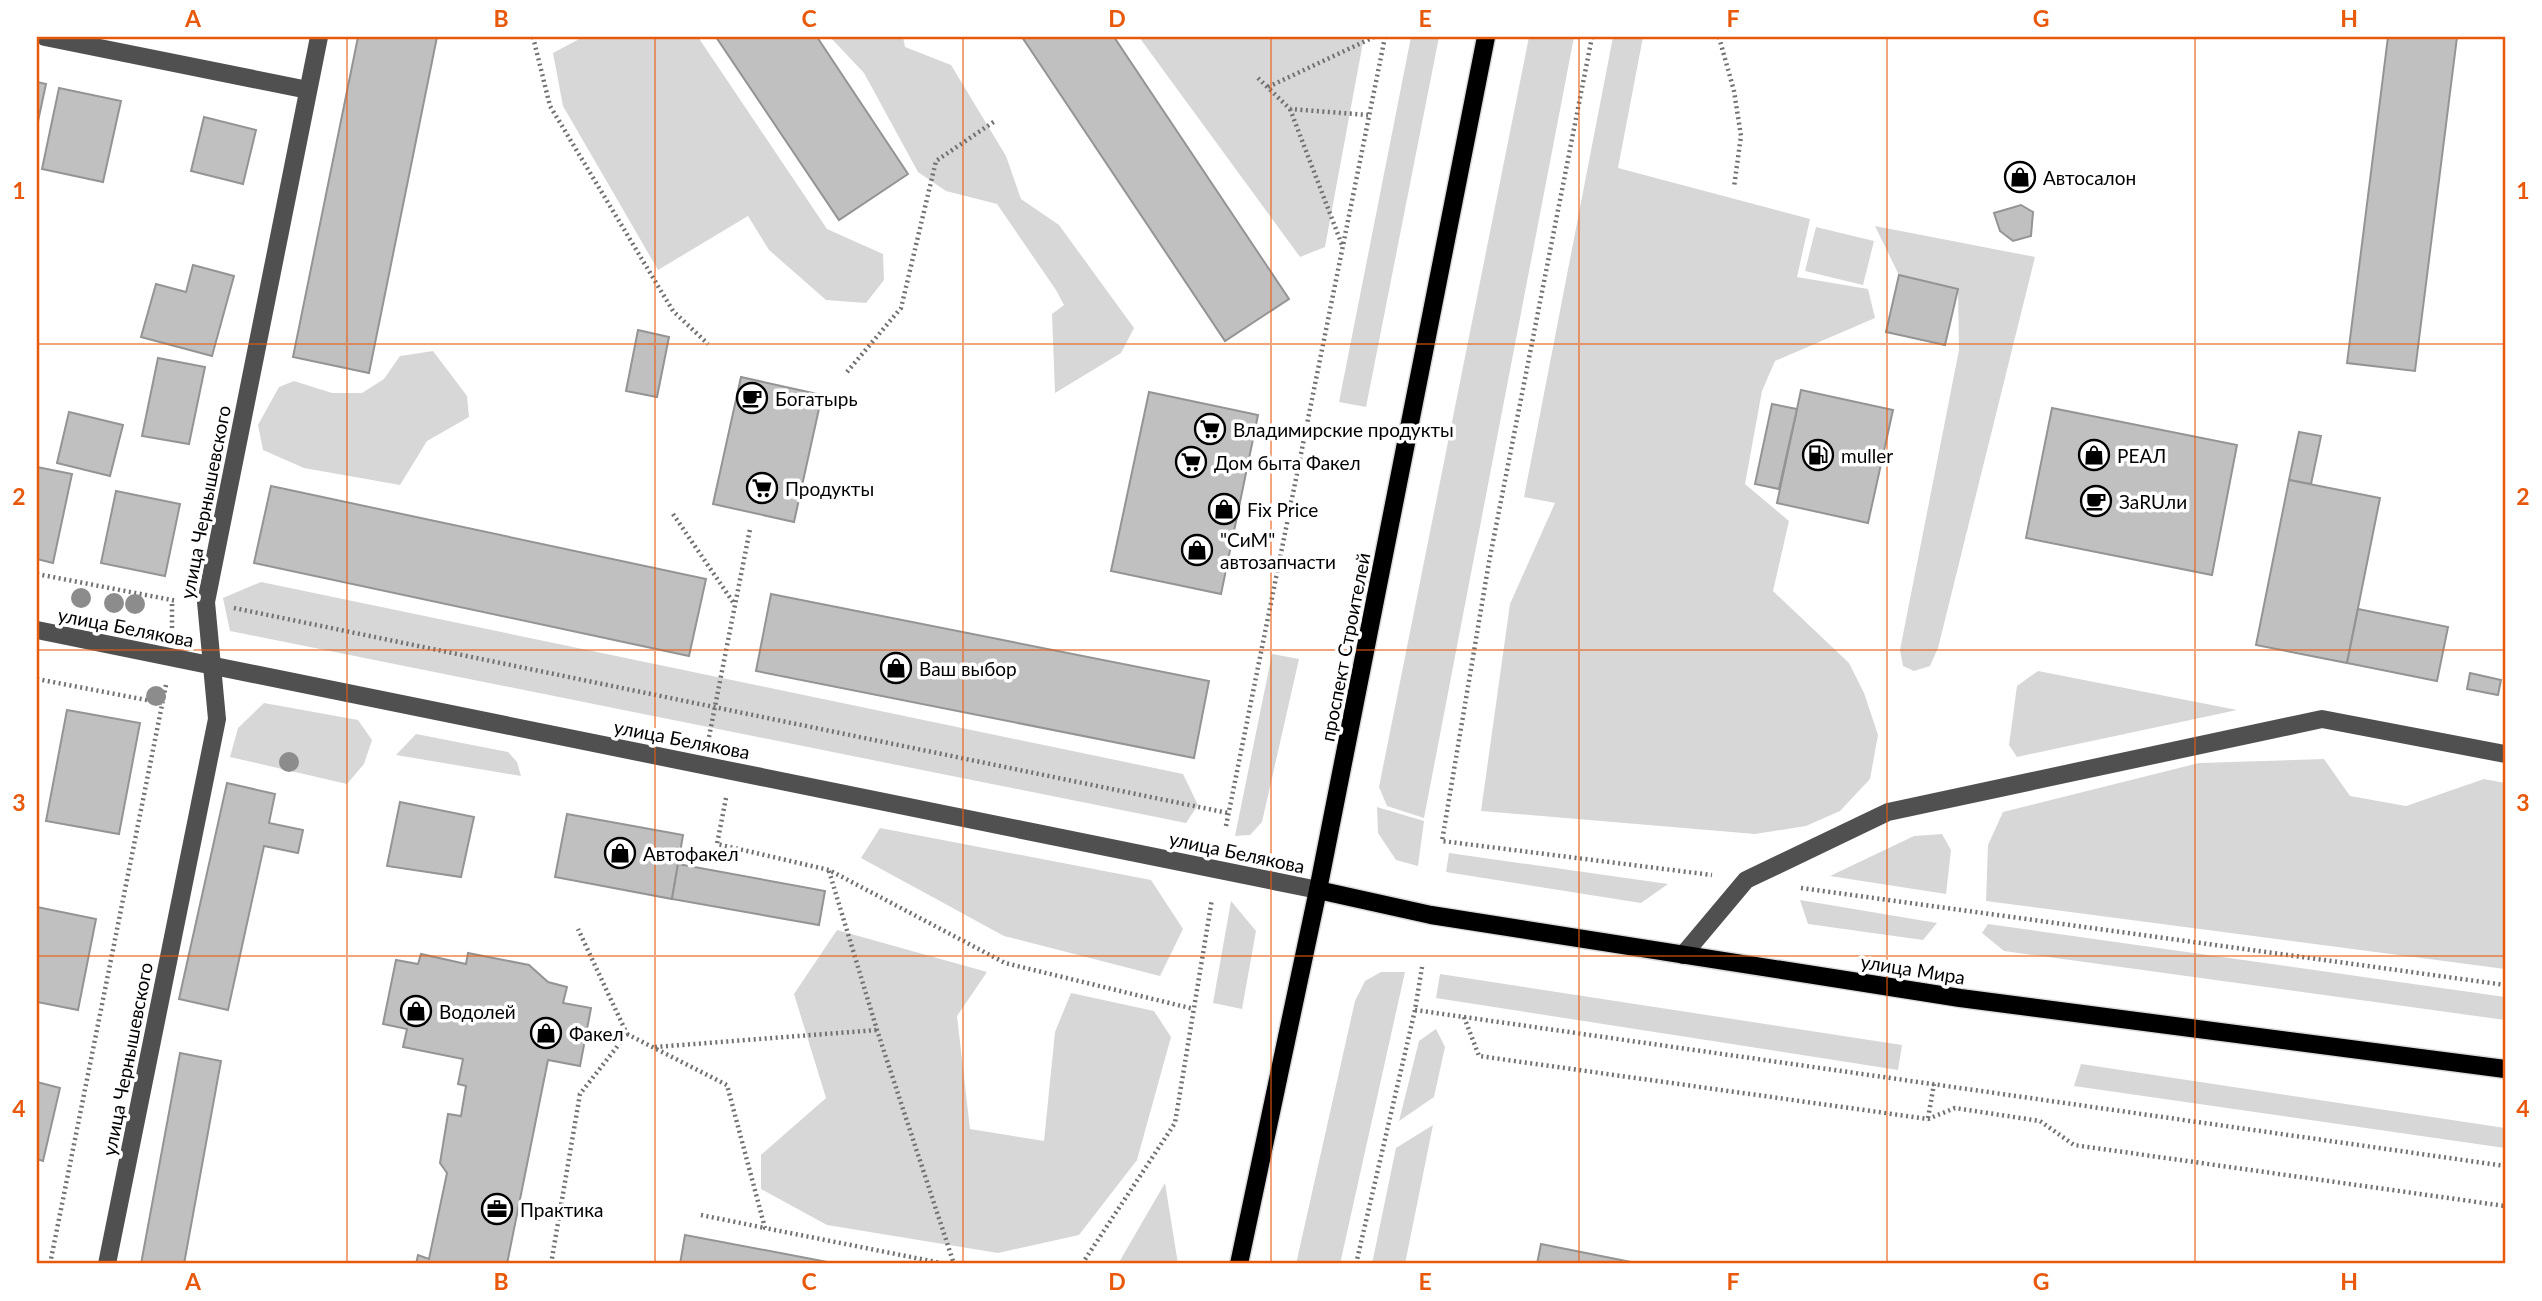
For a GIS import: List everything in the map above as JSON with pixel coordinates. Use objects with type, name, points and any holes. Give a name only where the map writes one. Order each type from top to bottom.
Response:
[{"type":"main road","name":"проспект Строителей","points":[[1238,1264],[1318,890],[1486,37]]},
{"type":"main road","name":"улица Мира","points":[[1318,890],[1431,915],[1960,998],[2505,1069]]},
{"type":"street","points":[[46,37],[308,90]]},
{"type":"street","name":"улица Чернышевского","points":[[107,1264],[217,719],[206,602],[320,37]]},
{"type":"street","name":"улица Белякова","points":[[37,630],[1318,890]]},
{"type":"street","points":[[1683,955],[1746,880],[1888,811],[2322,719],[2505,754]]},
{"type":"path","points":[[533,37],[550,106],[673,311],[708,344]]},
{"type":"path","points":[[1268,88],[1374,37]]},
{"type":"path","points":[[1226,827],[1385,37]]},
{"type":"path","points":[[1592,37],[1489,562],[1442,841],[1746,880]]},
{"type":"path","points":[[1718,37],[1734,92],[1741,136],[1734,187]]},
{"type":"path","points":[[1258,78],[1290,109],[1343,246]]},
{"type":"path","points":[[1290,109],[1368,115]]},
{"type":"path","points":[[846,372],[901,309],[936,161],[995,121]]},
{"type":"path","points":[[673,513],[735,605]]},
{"type":"path","points":[[704,765],[750,529]]},
{"type":"path","points":[[37,574],[173,601],[206,602],[1228,813]]},
{"type":"path","points":[[50,1264],[172,657],[173,601]]},
{"type":"path","points":[[37,679],[162,703]]},
{"type":"path","points":[[731,771],[717,844],[829,870],[1004,963],[1194,1009]]},
{"type":"path","points":[[829,870],[877,1030],[954,1264]]},
{"type":"path","points":[[1798,887],[1982,915],[2505,985]]},
{"type":"path","points":[[1082,1264],[1175,1123],[1212,899]]},
{"type":"path","points":[[578,929],[627,1034],[727,1084],[765,1228]]},
{"type":"path","points":[[1356,1264],[1415,1010],[1422,967]]},
{"type":"path","points":[[1415,1010],[2505,1166]]},
{"type":"path","points":[[1464,1017],[1479,1056],[1928,1119],[1955,1108],[2040,1121],[2074,1144],[2505,1206]]},
{"type":"path","points":[[654,1048],[877,1030]]},
{"type":"path","points":[[551,1264],[580,1094],[627,1034]]},
{"type":"path","points":[[1928,1119],[1934,1084]]},
{"type":"path","points":[[701,1215],[946,1264]]},
{"type":"shaded area","points":[[583,37],[698,37],[827,229],[883,254],[884,280],[866,303],[826,300],[769,250],[748,216],[658,270],[563,106],[553,53]]},
{"type":"shaded area","points":[[830,37],[903,37],[905,47],[951,65],[1006,156],[1021,199],[1059,225],[1134,328],[1121,353],[1055,393],[1052,314],[1064,305],[1056,290],[997,204],[946,191],[918,172],[864,73]]},
{"type":"shaded area","points":[[1139,37],[1364,37],[1325,247],[1300,257]]},
{"type":"shaded area","points":[[1411,37],[1439,37],[1366,407],[1339,402]]},
{"type":"shaded area","points":[[1529,37],[1574,37],[1424,818],[1387,806],[1379,787]]},
{"type":"shaded area","points":[[1613,37],[1643,37],[1618,168],[1810,219],[1797,277],[1868,289],[1875,318],[1775,361],[1762,391],[1745,484],[1789,521],[1773,591],[1849,663],[1864,693],[1878,735],[1870,779],[1840,811],[1806,826],[1755,834],[1481,811],[1510,604],[1555,503],[1524,497]]},
{"type":"shaded area","points":[[1875,226],[2035,257],[1938,648],[1930,666],[1914,671],[1903,666],[1900,650],[1959,350],[1958,289],[1899,275]]},
{"type":"shaded area","points":[[1816,227],[1874,241],[1863,285],[1805,271]]},
{"type":"shaded area","points":[[433,351],[467,396],[469,417],[427,441],[400,485],[304,468],[263,450],[258,425],[279,387],[294,381],[332,393],[362,393],[384,379],[400,356]]},
{"type":"shaded area","points":[[261,582],[1183,774],[1198,805],[1186,823],[230,631],[223,598]]},
{"type":"shaded area","points":[[1272,654],[1299,659],[1262,822],[1250,835],[1235,836]]},
{"type":"shaded area","points":[[2038,671],[2237,710],[2017,757],[2009,745],[2017,686]]},
{"type":"shaded area","points":[[264,703],[358,720],[372,740],[364,764],[347,784],[230,757],[238,728]]},
{"type":"shaded area","points":[[416,734],[508,752],[517,762],[521,776],[396,755]]},
{"type":"shaded area","points":[[2324,759],[2350,796],[2406,806],[2484,779],[2505,783],[2505,969],[1986,901],[1988,845],[2003,812],[2199,763]]},
{"type":"shaded area","points":[[1377,807],[1424,821],[1418,866],[1396,860],[1378,833]]},
{"type":"shaded area","points":[[880,828],[1151,880],[1183,929],[1160,976],[1004,936],[861,858]]},
{"type":"shaded area","points":[[1942,834],[1951,850],[1946,894],[1830,876],[1914,836]]},
{"type":"shaded area","points":[[1449,853],[1668,884],[1641,903],[1446,872]]},
{"type":"shaded area","points":[[1800,900],[1937,923],[1923,940],[1808,924]]},
{"type":"shaded area","points":[[1231,901],[1256,931],[1242,1009],[1213,1003]]},
{"type":"shaded area","points":[[1988,924],[2505,997],[2505,1020],[2004,951],[1982,933]]},
{"type":"shaded area","points":[[837,930],[987,972],[957,1016],[970,1129],[1044,1141],[1055,1032],[1071,993],[1154,1011],[1171,1037],[1137,1160],[1079,1235],[998,1253],[827,1225],[761,1189],[761,1155],[826,1098],[794,994]]},
{"type":"shaded area","points":[[1381,972],[1405,972],[1340,1264],[1296,1264],[1355,1001],[1365,981]]},
{"type":"shaded area","points":[[1440,974],[1902,1045],[1898,1070],[1436,998]]},
{"type":"shaded area","points":[[1436,1029],[1445,1047],[1434,1097],[1399,1121],[1419,1041]]},
{"type":"shaded area","points":[[2081,1064],[2505,1128],[2505,1148],[2074,1086]]},
{"type":"shaded area","points":[[1433,1125],[1405,1264],[1372,1264],[1396,1148]]},
{"type":"shaded area","points":[[1165,1183],[1178,1264],[1118,1264]]},
{"type":"building","points":[[358,37],[437,37],[369,373],[293,357]]},
{"type":"building","points":[[716,37],[817,37],[908,174],[839,220]]},
{"type":"building","points":[[1022,37],[1114,37],[1289,299],[1225,341]]},
{"type":"building","points":[[2388,37],[2457,37],[2415,371],[2347,363]]},
{"type":"building","points":[[37,82],[46,84],[37,126]]},
{"type":"building","points":[[59,88],[121,101],[103,182],[42,169]]},
{"type":"building","points":[[204,117],[256,130],[243,184],[191,171]]},
{"type":"building","points":[[2021,205],[2033,212],[2031,236],[2013,241],[2000,231],[1994,213]]},
{"type":"building","points":[[193,265],[234,276],[212,356],[141,337],[156,284],[186,292]]},
{"type":"building","points":[[1899,275],[1958,289],[1945,345],[1886,332]]},
{"type":"building","points":[[638,330],[669,337],[657,397],[626,391]]},
{"type":"building","points":[[158,358],[205,367],[189,444],[142,436]]},
{"type":"building","points":[[741,377],[822,395],[794,522],[713,504]]},
{"type":"building","points":[[1801,390],[1893,410],[1868,523],[1777,503]]},
{"type":"building","name":"Дом быта Факел","points":[[1149,392],[1258,415],[1221,594],[1111,571]]},
{"type":"building","points":[[1772,404],[1797,409],[1779,489],[1755,484]]},
{"type":"building","points":[[2052,408],[2237,445],[2212,575],[2026,538]]},
{"type":"building","points":[[69,412],[123,425],[110,476],[57,463]]},
{"type":"building","points":[[2299,432],[2321,436],[2311,484],[2289,480]]},
{"type":"building","points":[[37,467],[72,474],[53,563],[37,559]]},
{"type":"building","points":[[2289,480],[2380,498],[2347,663],[2256,645]]},
{"type":"building","points":[[271,486],[706,579],[689,656],[254,563]]},
{"type":"building","points":[[116,491],[180,504],[165,576],[101,563]]},
{"type":"building","points":[[771,594],[1209,681],[1194,758],[756,671]]},
{"type":"building","points":[[2358,609],[2448,627],[2437,681],[2347,663]]},
{"type":"building","points":[[2470,673],[2501,680],[2498,695],[2467,689]]},
{"type":"building","points":[[67,710],[140,723],[119,834],[46,821]]},
{"type":"building","points":[[227,783],[275,794],[269,823],[303,830],[298,853],[264,846],[228,1010],[179,999]]},
{"type":"building","points":[[400,802],[474,817],[461,877],[387,866]]},
{"type":"building","points":[[567,814],[683,835],[672,899],[555,877]]},
{"type":"building","points":[[678,864],[825,891],[819,925],[672,899]]},
{"type":"building","points":[[37,907],[96,919],[78,1010],[37,1002]]},
{"type":"building","points":[[468,953],[529,965],[548,982],[567,987],[563,1003],[591,1008],[580,1066],[548,1060],[507,1264],[416,1264],[418,1255],[429,1259],[447,1173],[440,1163],[448,1114],[461,1116],[466,1086],[458,1084],[463,1059],[403,1047],[407,1029],[383,1024],[396,960],[418,964],[421,954],[466,964]]},
{"type":"building","points":[[180,1053],[221,1061],[184,1264],[141,1264]]},
{"type":"building","points":[[37,1082],[60,1088],[43,1161],[37,1159]]},
{"type":"building","points":[[685,1235],[838,1264],[680,1264]]},
{"type":"building","points":[[1541,1244],[1641,1264],[1537,1264]]},
{"type":"place","name":"Автосалон","points":[[2020,177]]},
{"type":"place","name":"Богатырь","points":[[752,398]]},
{"type":"place","name":"Владимирские продукты","points":[[1210,429]]},
{"type":"place","name":"muller","points":[[1818,455]]},
{"type":"place","name":"РЕАЛ","points":[[2094,455]]},
{"type":"place","name":"Дом быта Факел","points":[[1191,462]]},
{"type":"place","name":"Продукты","points":[[762,488]]},
{"type":"place","name":"ЗаRUли","points":[[2096,501]]},
{"type":"place","name":"Fix Price","points":[[1224,509]]},
{"type":"place","name":"\"СиМ\" автозапчасти","points":[[1197,550]]},
{"type":"place","name":"Ваш выбор","points":[[896,668]]},
{"type":"place","name":"Автофакел","points":[[620,853]]},
{"type":"place","name":"Водолей","points":[[416,1011]]},
{"type":"place","name":"Факел","points":[[546,1033]]},
{"type":"place","name":"Практика","points":[[497,1209]]}]
